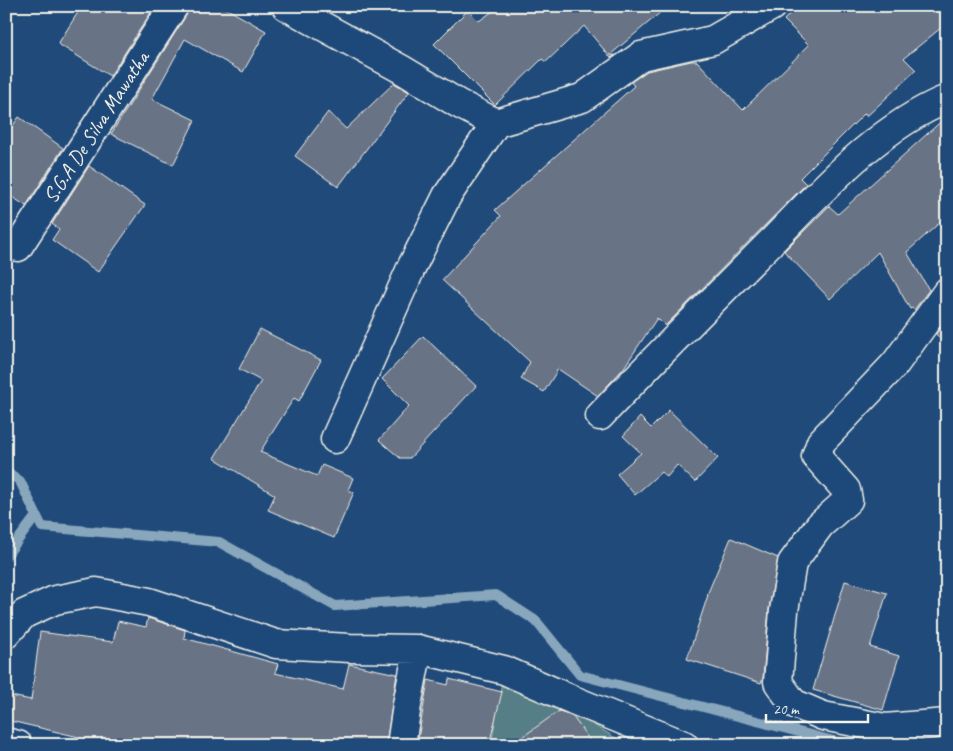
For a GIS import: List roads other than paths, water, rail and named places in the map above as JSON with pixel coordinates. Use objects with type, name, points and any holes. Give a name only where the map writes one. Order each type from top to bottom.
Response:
[{"type":"street","name":"S.G.A De Silva Mawatha","points":[[18,247],[174,6]]},
{"type":"street","points":[[286,6],[496,123]]},
{"type":"street","points":[[335,439],[412,266],[448,196],[496,123],[582,98],[641,56],[713,40],[772,6]]},
{"type":"street","points":[[600,416],[836,176],[899,124],[929,106],[947,99]]},
{"type":"street","points":[[947,292],[895,364],[821,442],[816,456],[846,490],[848,500],[820,525],[792,563],[784,611],[778,682],[793,703],[823,716],[885,728],[947,723]]},
{"type":"street","points":[[6,634],[24,614],[56,600],[96,592],[149,602],[276,644],[418,649],[504,670],[684,745]]},
{"type":"street","points":[[401,745],[406,704],[418,649]]},
{"type":"street","points":[[6,742],[18,745]]},
{"type":"waterway","points":[[6,471],[20,481],[42,527],[219,542],[335,606],[496,595],[536,621],[580,675],[849,745]]},
{"type":"waterway","points":[[6,556],[36,516]]}]
